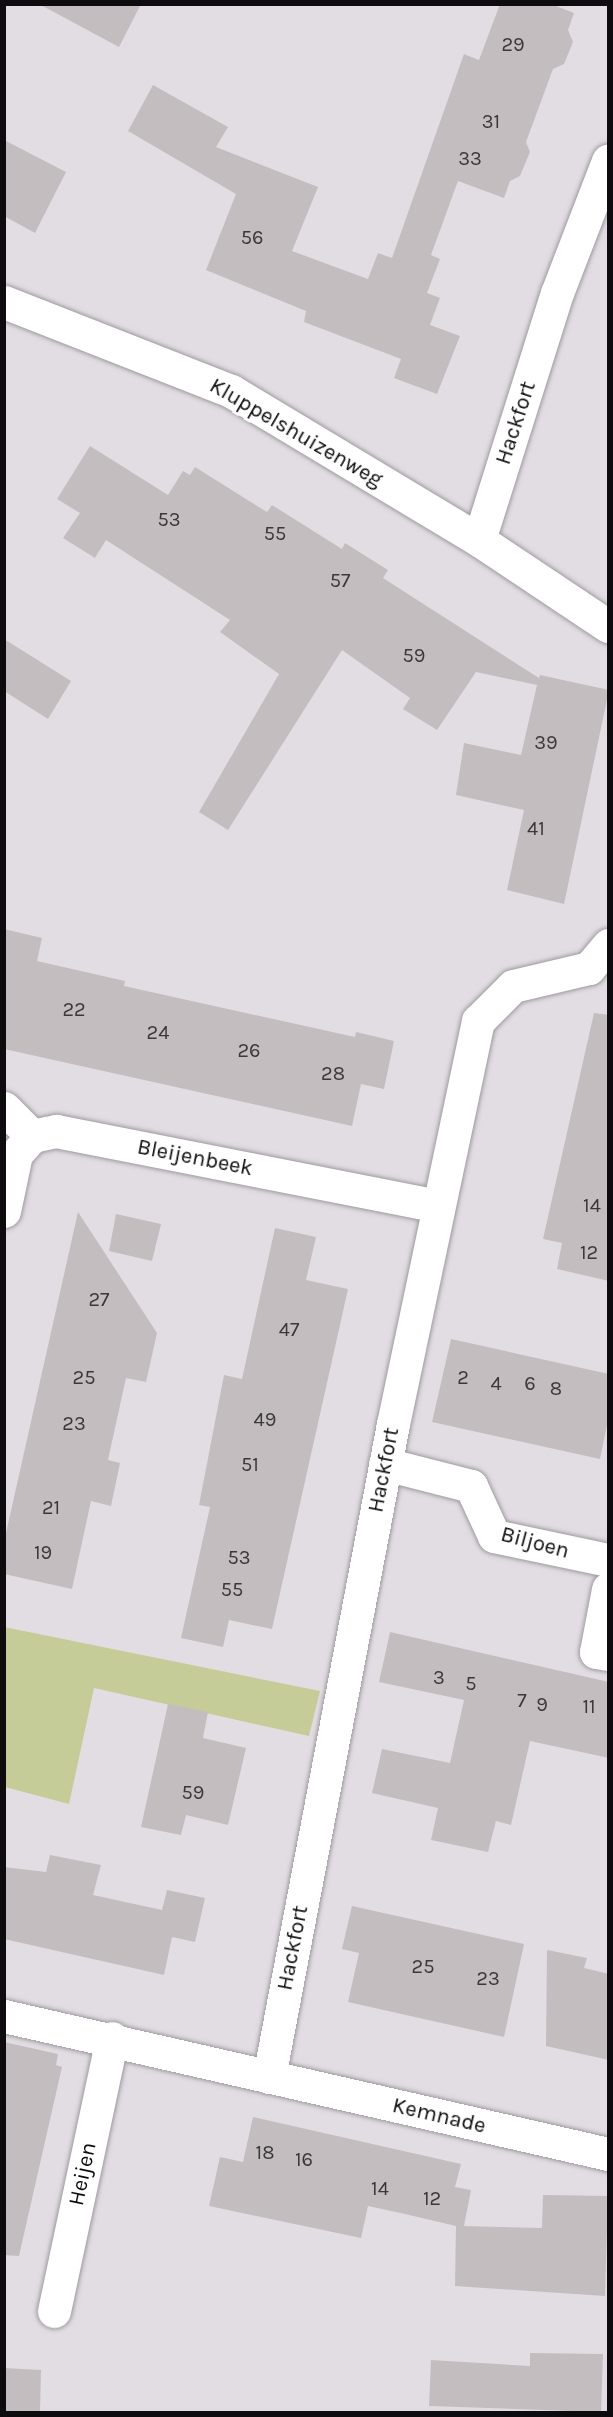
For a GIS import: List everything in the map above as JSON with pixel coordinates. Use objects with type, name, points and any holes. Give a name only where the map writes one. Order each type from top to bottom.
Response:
[{"type":"street","name":"Hackfort","points":[[479,540],[557,293],[609,160]]},
{"type":"street","name":"Kluppelshuizenweg","points":[[4,302],[231,391],[479,540]]},
{"type":"street","points":[[479,540],[609,626]]},
{"type":"street","name":"Hackfort","points":[[269,2077],[385,1464],[478,1021],[513,986],[589,968],[609,945]]},
{"type":"street","points":[[4,1108],[32,1136],[16,1154],[4,1211]]},
{"type":"street","name":"Bleijenbeek","points":[[32,1136],[56,1131],[438,1206]]},
{"type":"street","name":"Biljoen","points":[[385,1464],[471,1486],[494,1536],[609,1560]]},
{"type":"street","points":[[609,1589],[596,1652],[609,1654]]},
{"type":"street","points":[[4,2016],[112,2038],[269,2077]]},
{"type":"street","name":"Heijen","points":[[54,2310],[112,2038]]},
{"type":"street","name":"Kemnade","points":[[269,2077],[609,2154]]},
{"type":"green space","points":[[4,1627],[320,1691],[309,1736],[94,1688],[69,1804],[5,1787]]},
{"type":"building","points":[[39,4],[141,4],[119,47]]},
{"type":"building","points":[[500,4],[551,4],[574,13],[568,30],[573,42],[564,64],[553,69],[526,142],[530,152],[520,176],[510,181],[504,198],[458,181],[431,255],[440,259],[427,293],[440,298],[430,325],[460,336],[437,394],[394,378],[401,359],[304,322],[306,311],[206,270],[236,194],[128,131],[153,85],[228,127],[216,147],[318,187],[292,251],[368,279],[378,253],[392,258],[464,54],[479,60]]},
{"type":"building","points":[[4,140],[66,172],[35,233],[4,216]]},
{"type":"building","points":[[90,446],[168,495],[183,471],[190,475],[195,467],[267,512],[272,505],[342,549],[345,543],[388,570],[383,578],[539,678],[540,675],[609,690],[564,904],[507,890],[524,810],[456,795],[464,743],[521,755],[537,685],[476,672],[437,730],[403,709],[410,698],[342,650],[228,830],[199,812],[279,674],[220,632],[230,620],[106,540],[95,558],[63,538],[80,513],[57,499]]},
{"type":"building","points":[[4,639],[71,681],[48,719],[4,691]]},
{"type":"building","points":[[4,929],[42,938],[37,961],[125,981],[124,986],[355,1037],[356,1032],[394,1041],[384,1089],[361,1084],[352,1126],[4,1049]]},
{"type":"building","points":[[594,1013],[609,1015],[609,1281],[557,1269],[562,1243],[543,1239]]},
{"type":"building","points":[[78,1212],[157,1333],[146,1382],[126,1378],[108,1460],[120,1463],[111,1506],[91,1501],[72,1589],[4,1574],[4,1542]]},
{"type":"building","points":[[116,1214],[161,1224],[152,1261],[109,1251]]},
{"type":"building","points":[[275,1228],[316,1237],[306,1280],[348,1289],[272,1629],[229,1620],[223,1647],[181,1638],[210,1507],[199,1505],[224,1375],[242,1379]]},
{"type":"building","points":[[451,1339],[609,1374],[609,1415],[600,1459],[432,1422]]},
{"type":"building","points":[[390,1632],[609,1682],[609,1758],[530,1741],[511,1825],[496,1821],[488,1852],[431,1840],[438,1808],[372,1793],[382,1749],[450,1763],[464,1700],[379,1682]]},
{"type":"building","points":[[168,1704],[208,1712],[203,1738],[246,1748],[228,1825],[186,1815],[181,1835],[141,1827]]},
{"type":"building","points":[[50,1855],[101,1865],[93,1895],[162,1910],[167,1890],[205,1898],[195,1942],[172,1937],[164,1975],[4,1939],[4,1867],[46,1872]]},
{"type":"building","points":[[352,1906],[524,1944],[504,2037],[348,2002],[359,1953],[342,1949]]},
{"type":"building","points":[[547,1950],[587,1958],[584,1968],[609,1974],[609,2060],[546,2046]]},
{"type":"building","points":[[4,2042],[58,2054],[56,2065],[62,2067],[19,2256],[4,2255]]},
{"type":"building","points":[[253,2117],[461,2164],[455,2187],[471,2190],[464,2226],[542,2228],[543,2195],[608,2196],[605,2296],[455,2286],[456,2226],[405,2214],[368,2206],[361,2238],[209,2206],[220,2157],[243,2162]]},
{"type":"building","points":[[530,2353],[603,2354],[601,2412],[429,2406],[431,2360],[530,2366]]},
{"type":"building","points":[[4,2368],[41,2370],[40,2412],[4,2412]]}]
